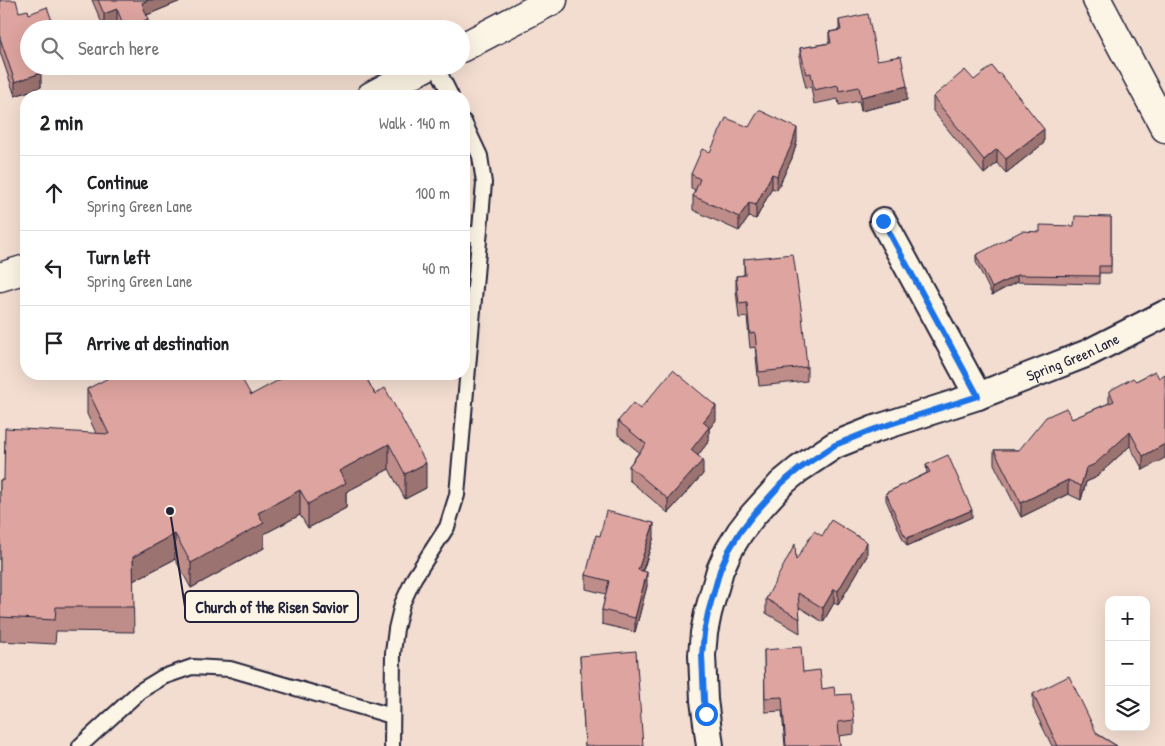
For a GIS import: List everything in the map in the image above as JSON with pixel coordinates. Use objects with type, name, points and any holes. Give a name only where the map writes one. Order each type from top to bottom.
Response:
[{"type":"street","points":[[470,43],[553,0]]},
{"type":"street","points":[[1097,0],[1157,96],[1165,128]]},
{"type":"street","points":[[382,90],[411,75]]},
{"type":"street","points":[[883,221],[978,396]]},
{"type":"street","points":[[0,277],[20,271]]},
{"type":"street","name":"Spring Green Lane","points":[[710,746],[704,700],[702,655],[708,613],[720,570],[729,550],[753,515],[782,483],[835,445],[875,429],[978,396],[1088,353],[1165,314]]},
{"type":"lane","points":[[440,75],[448,90]]},
{"type":"lane","points":[[470,135],[480,156],[484,183],[470,341]]},
{"type":"lane","points":[[470,234],[479,235]]},
{"type":"lane","points":[[392,746],[393,652],[396,630],[402,604],[414,578],[447,527],[457,495],[467,380]]},
{"type":"lane","points":[[80,746],[140,691],[163,677],[192,667],[230,669],[392,716]]},
{"type":"building","points":[[0,0],[16,0],[19,12],[28,10],[29,14],[47,7],[52,20],[20,20],[20,75],[35,75],[15,82],[0,38]]},
{"type":"building","points":[[98,0],[148,0],[142,3],[148,19],[146,20],[121,20],[117,9],[104,14]]},
{"type":"building","points":[[868,14],[877,60],[901,56],[907,86],[861,97],[859,87],[839,91],[838,85],[814,90],[811,73],[806,74],[800,48],[831,43],[829,32],[841,30],[839,20]]},
{"type":"building","points":[[992,66],[998,74],[1000,73],[1044,129],[1006,159],[997,149],[984,160],[933,97],[965,70],[974,80]]},
{"type":"building","points":[[759,110],[797,128],[792,144],[777,176],[772,174],[756,205],[749,203],[739,217],[693,196],[700,179],[691,174],[702,149],[710,152],[726,118],[749,127]]},
{"type":"building","points":[[1075,216],[1111,217],[1111,266],[1099,266],[1099,276],[1017,275],[992,288],[976,255],[1022,231],[1040,232],[1040,225],[1074,226]]},
{"type":"building","points":[[793,254],[807,367],[759,372],[755,333],[750,334],[747,303],[739,304],[736,276],[745,275],[744,259]]},
{"type":"building","points":[[673,370],[716,406],[703,422],[709,427],[691,450],[703,460],[668,499],[629,466],[646,444],[618,421],[633,403],[640,409]]},
{"type":"building","points":[[1155,371],[1159,378],[1165,374],[1165,444],[1143,456],[1130,432],[1095,464],[1086,468],[1081,486],[1068,480],[1021,503],[994,450],[1019,450],[1046,417],[1066,408],[1072,419],[1114,401],[1109,391],[1133,378],[1136,381]]},
{"type":"building","points":[[104,380],[242,380],[251,395],[279,380],[367,380],[375,394],[385,388],[426,463],[405,474],[389,444],[339,471],[346,483],[308,504],[300,490],[258,513],[264,523],[191,563],[175,534],[133,557],[134,607],[56,607],[55,620],[0,617],[0,480],[4,480],[5,428],[109,434],[87,389]]},
{"type":"building","points":[[948,455],[972,510],[907,538],[886,493],[930,472],[926,465]]},
{"type":"building","points":[[606,511],[654,523],[638,570],[647,572],[635,618],[602,610],[609,581],[586,575],[596,535],[600,536]]},
{"type":"building","points":[[831,520],[867,542],[838,591],[834,589],[823,608],[798,593],[800,619],[766,599],[795,544],[796,560],[814,531],[822,536]]},
{"type":"building","points":[[801,647],[803,672],[820,670],[822,689],[834,687],[835,695],[851,694],[854,720],[838,722],[840,746],[786,746],[782,697],[765,698],[764,650]]},
{"type":"building","points":[[636,651],[643,746],[585,746],[580,656]]},
{"type":"building","points":[[1069,676],[1097,734],[1117,746],[1058,746],[1033,694]]},
{"type":"place","name":"Church of the Risen Savior","points":[[170,511]]},
{"type":"route","points":[[706,714],[702,655],[708,613],[720,570],[729,550],[753,515],[782,483],[835,445],[875,429],[978,396],[883,221]]}]
